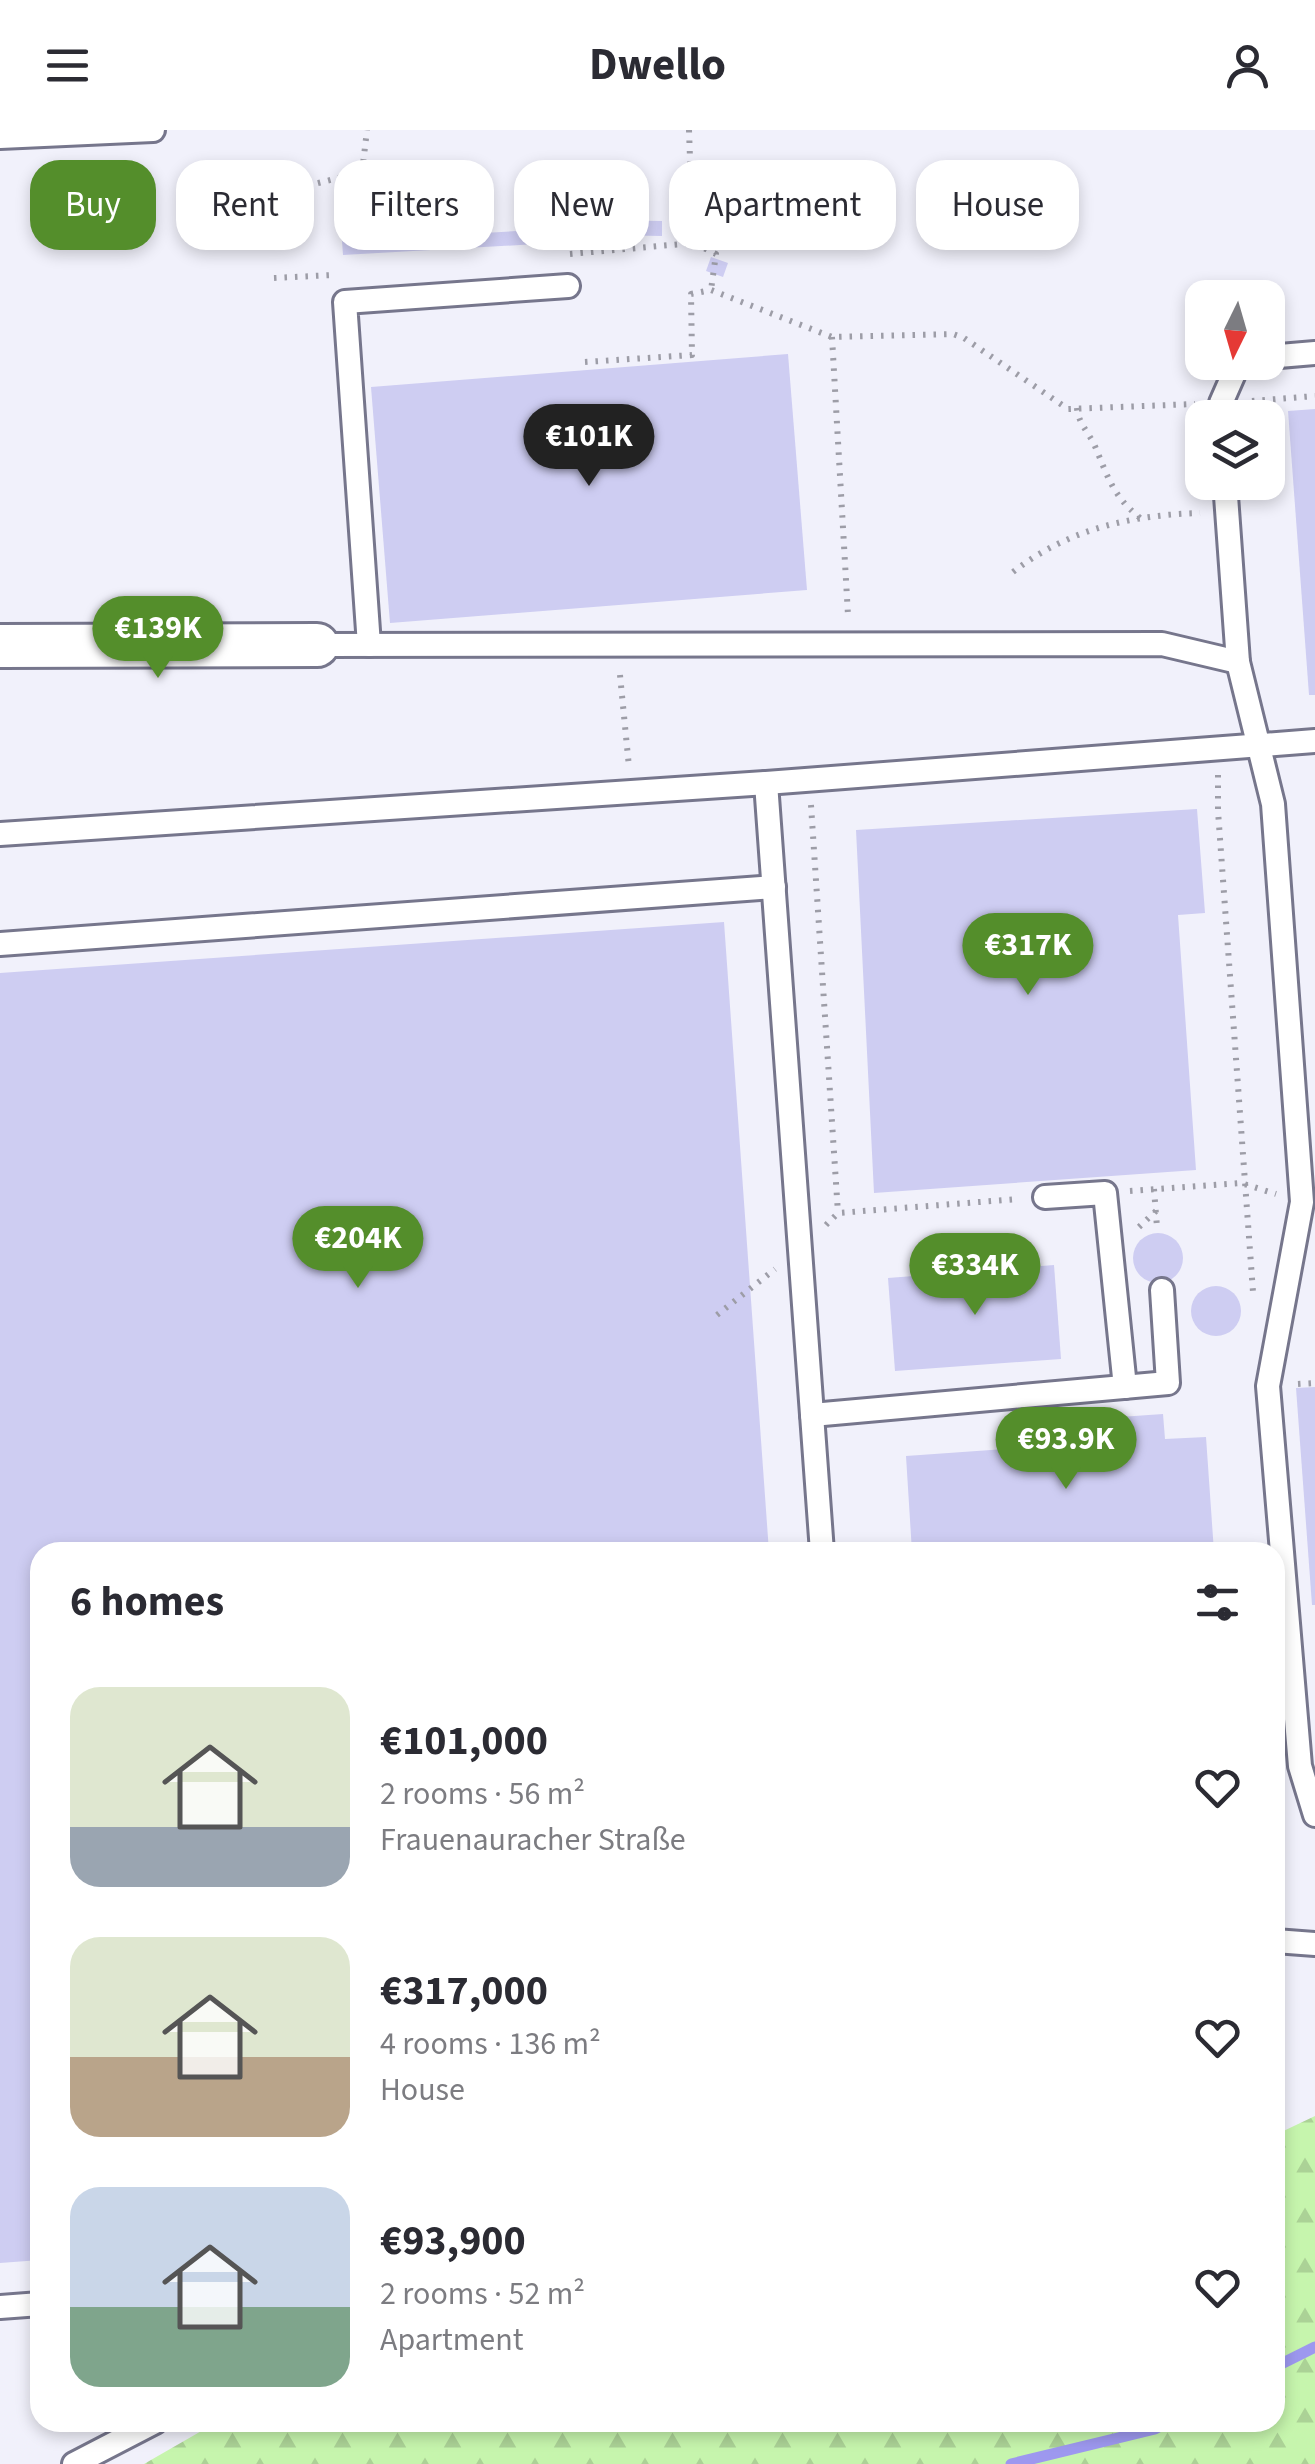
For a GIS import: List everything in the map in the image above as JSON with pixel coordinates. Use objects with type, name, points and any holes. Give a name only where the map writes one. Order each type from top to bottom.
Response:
[{"type":"street","points":[[0,646],[317,645]]},
{"type":"lane","points":[[0,137],[153,130]]},
{"type":"lane","points":[[369,646],[346,302],[568,286]]},
{"type":"lane","points":[[1285,356],[1315,353]]},
{"type":"lane","points":[[1226,500],[1238,662],[1273,804],[1302,1202],[1268,1386],[1281,1542]]},
{"type":"lane","points":[[317,645],[1162,644],[1238,662]]},
{"type":"lane","points":[[0,834],[1315,742]]},
{"type":"lane","points":[[766,783],[821,1542]]},
{"type":"lane","points":[[0,944],[774,887]]},
{"type":"lane","points":[[1045,1198],[1105,1193],[1125,1387]]},
{"type":"lane","points":[[812,1416],[1168,1383],[1162,1290]]},
{"type":"lane","points":[[1285,1588],[1300,1766],[1315,1815]]},
{"type":"lane","points":[[1285,1942],[1315,1944]]},
{"type":"lane","points":[[0,2308],[30,2305]]},
{"type":"lane","points":[[74,2464],[136,2432]]},
{"type":"path","points":[[314,184],[350,175],[363,164],[368,130]]},
{"type":"path","points":[[690,130],[693,243],[716,254],[711,290]]},
{"type":"path","points":[[585,362],[692,354],[690,294],[711,290],[832,337],[954,334],[1068,409],[1185,409]]},
{"type":"path","points":[[832,337],[850,645]]},
{"type":"path","points":[[1285,401],[1315,396]]},
{"type":"path","points":[[1077,408],[1107,480],[1117,497],[1141,518]]},
{"type":"path","points":[[1013,572],[1038,552],[1100,526],[1141,518],[1226,513]]},
{"type":"path","points":[[622,693],[629,768]]},
{"type":"path","points":[[1218,774],[1253,1294]]},
{"type":"path","points":[[1105,1193],[1241,1183]]},
{"type":"path","points":[[1154,1190],[1157,1227]]},
{"type":"path","points":[[717,1315],[838,1213],[1045,1198]]},
{"type":"path","points":[[1268,1386],[1315,1382]]},
{"type":"green space","points":[[1315,2116],[1315,2464],[144,2464],[200,2432],[1285,2432],[1285,2130]]},
{"type":"building","points":[[649,221],[662,221],[662,236],[649,236]]},
{"type":"building","points":[[514,231],[514,245],[494,246],[494,232]]},
{"type":"building","points":[[343,250],[431,250],[343,255]]},
{"type":"building","points":[[711,257],[728,263],[723,277],[706,271]]},
{"type":"building","points":[[788,354],[807,590],[390,623],[371,387]]},
{"type":"building","points":[[1315,409],[1315,695],[1309,695],[1288,411]]},
{"type":"building","points":[[1197,809],[1205,913],[1178,915],[1196,1170],[874,1193],[856,830]]},
{"type":"building","points":[[724,922],[768,1542],[30,1542],[30,2261],[0,2263],[0,973]]},
{"type":"building","points":[[1158,1233],[1176,1240],[1183,1258],[1176,1276],[1158,1283],[1140,1276],[1133,1258],[1140,1240]]},
{"type":"building","points":[[1054,1265],[1061,1359],[895,1371],[888,1278]]},
{"type":"building","points":[[1216,1286],[1234,1293],[1241,1311],[1234,1329],[1216,1336],[1198,1329],[1191,1311],[1198,1293]]},
{"type":"building","points":[[1315,1387],[1315,1605],[1312,1605],[1296,1388]]},
{"type":"building","points":[[1163,1414],[1165,1439],[1206,1437],[1213,1542],[911,1542],[906,1456],[1005,1449],[1004,1425]]},
{"type":"waterway","points":[[1285,2362],[1315,2347]]},
{"type":"waterway","points":[[1011,2464],[1143,2432]]}]
